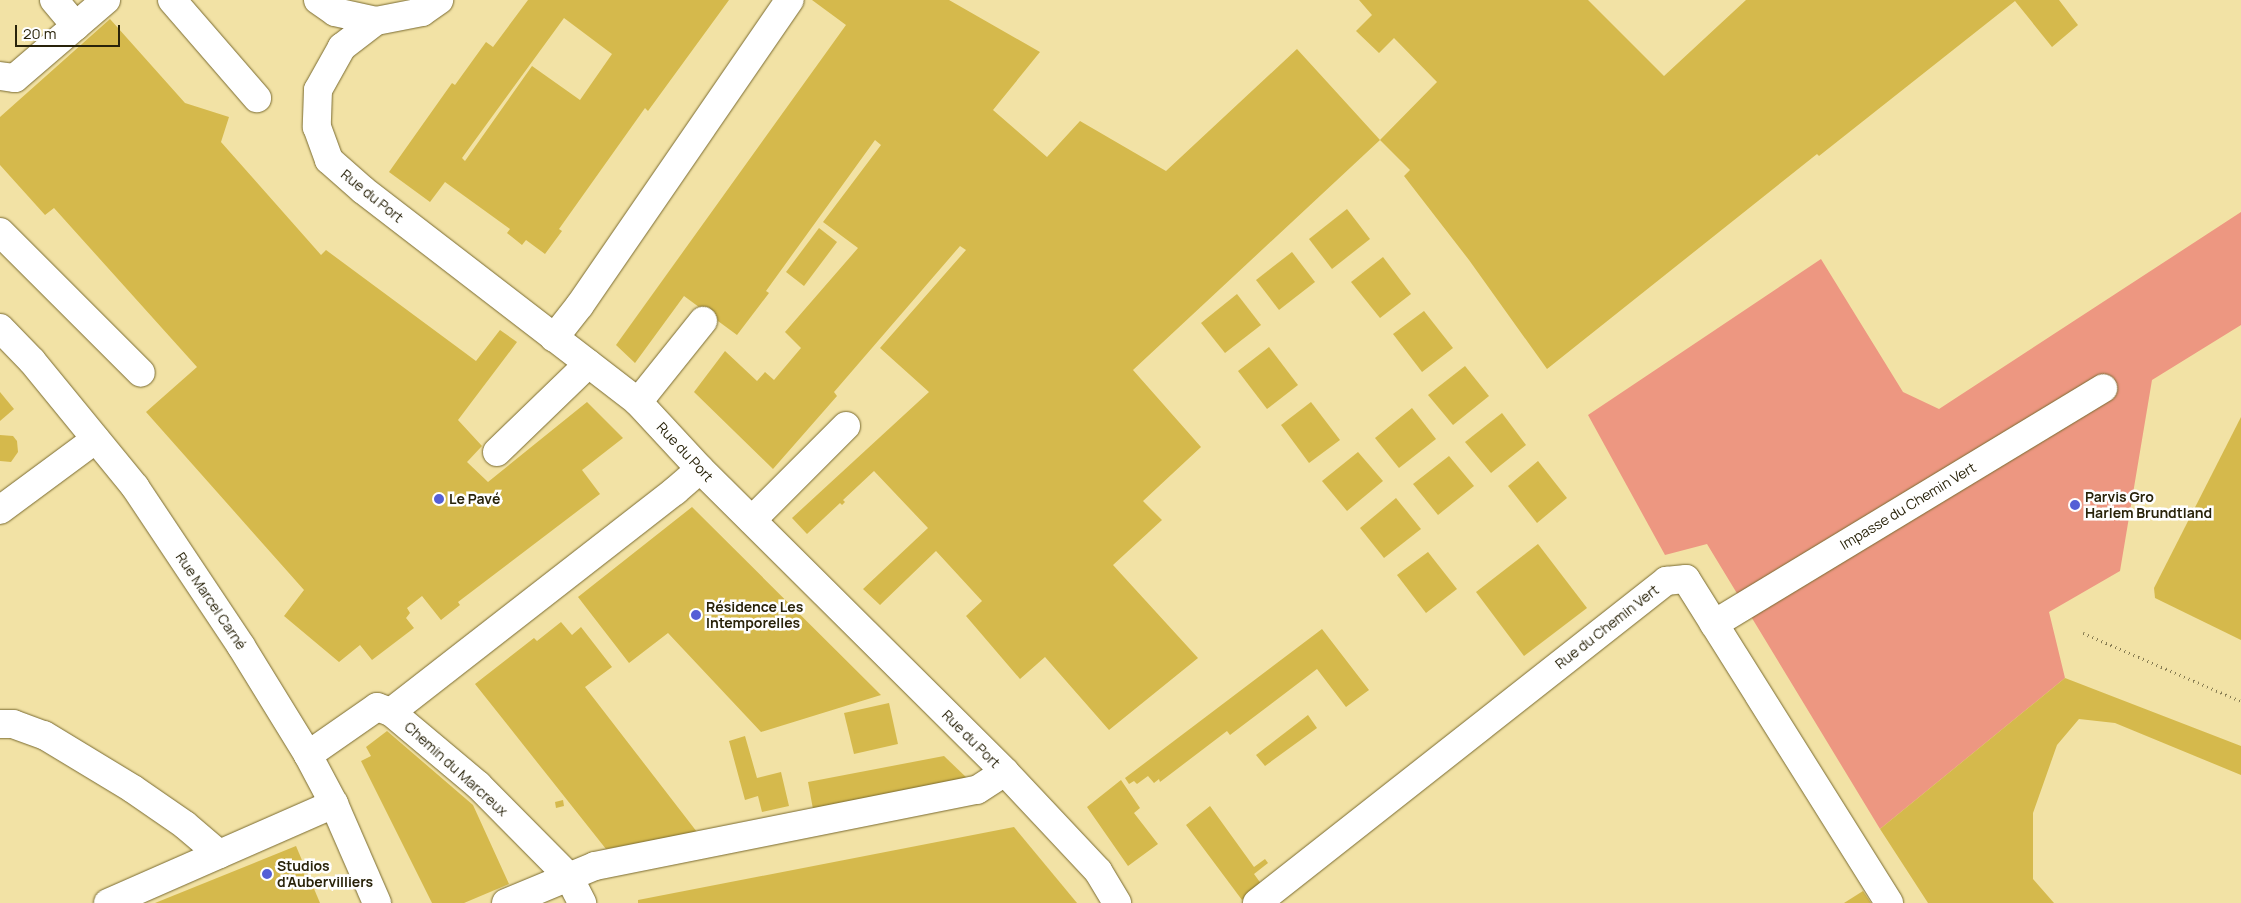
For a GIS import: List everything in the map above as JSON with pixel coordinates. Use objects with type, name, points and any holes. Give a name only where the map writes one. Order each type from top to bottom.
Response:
[{"type":"street","points":[[54,0],[76,26]]},
{"type":"street","points":[[0,76],[15,78],[106,0]]},
{"type":"street","points":[[172,0],[257,98]]},
{"type":"street","points":[[318,0],[335,12],[376,20],[422,12],[439,0]]},
{"type":"street","points":[[554,338],[580,305],[790,0]]},
{"type":"street","name":"Rue du Port","points":[[376,20],[342,47],[318,90],[317,127],[329,160],[363,190],[638,402],[700,469],[1005,772],[1098,871],[1118,903]]},
{"type":"street","points":[[0,232],[141,373]]},
{"type":"street","points":[[638,402],[703,321]]},
{"type":"street","name":"Rue Marcel Carné","points":[[0,328],[32,361],[135,487],[242,646],[308,755],[334,804],[377,903]]},
{"type":"street","points":[[497,452],[588,364]]},
{"type":"street","name":"Impasse du Chemin Vert","points":[[1714,624],[2103,388]]},
{"type":"street","points":[[752,520],[846,426]]},
{"type":"street","points":[[0,510],[96,439]]},
{"type":"street","points":[[391,712],[675,491],[700,469]]},
{"type":"street","name":"Rue du Chemin Vert","points":[[1256,903],[1666,581],[1686,579],[1889,903]]},
{"type":"street","name":"Chemin du Marcreux","points":[[308,755],[377,707],[391,712],[478,785],[569,877],[582,903]]},
{"type":"street","points":[[0,724],[14,724],[44,735],[185,824],[219,854]]},
{"type":"street","points":[[506,903],[595,866],[977,790],[1005,772]]},
{"type":"street","points":[[108,903],[334,804]]},
{"type":"path","points":[[2083,633],[2241,701]]},
{"type":"shaded area","points":[[2241,212],[2241,325],[2152,380],[2120,571],[2049,612],[2065,678],[1880,829],[1707,544],[1665,555],[1588,415],[1821,259],[1903,392],[1939,409]]},
{"type":"building","points":[[528,0],[729,0],[648,111],[645,108],[559,229],[562,231],[545,254],[526,240],[522,245],[507,233],[510,229],[445,182],[430,202],[389,172],[452,83],[455,85],[486,42],[493,47]],"holes":[[[564,18],[612,54],[580,100],[532,66],[465,161],[462,158]]]},
{"type":"building","points":[[812,0],[949,0],[1040,52],[993,110],[1047,157],[1080,121],[1166,171],[1297,49],[1380,140],[1133,370],[1201,447],[1143,501],[1162,520],[1113,565],[1198,658],[1109,730],[1045,657],[1020,679],[966,616],[982,601],[936,551],[880,605],[863,589],[928,528],[874,471],[843,500],[845,502],[842,505],[840,503],[807,534],[792,518],[929,392],[880,348],[966,250],[960,246],[834,392],[837,396],[773,469],[694,392],[725,351],[757,381],[765,372],[774,380],[801,348],[785,332],[858,248],[823,222],[881,145],[875,140],[766,291],[769,293],[737,335],[684,296],[635,363],[616,345],[846,25]]},
{"type":"building","points":[[1359,0],[1588,0],[1664,76],[1746,0],[2059,0],[2078,25],[2052,47],[2015,1],[1819,156],[1817,154],[1547,369],[1469,260],[1404,176],[1410,170],[1380,140],[1437,82],[1394,38],[1379,53],[1356,31],[1372,15]]},
{"type":"building","points":[[110,19],[185,103],[229,117],[221,142],[321,255],[326,250],[476,361],[500,330],[517,342],[458,420],[482,446],[467,462],[488,482],[587,402],[623,438],[582,470],[600,494],[458,602],[460,605],[441,620],[422,596],[407,608],[410,613],[406,618],[414,628],[372,660],[360,645],[339,662],[284,616],[304,590],[146,412],[197,367],[54,208],[45,215],[0,165],[0,117]]},
{"type":"building","points":[[1347,209],[1370,239],[1332,269],[1309,239]]},
{"type":"building","points":[[819,228],[837,242],[804,286],[786,272]]},
{"type":"building","points":[[1292,252],[1315,282],[1279,310],[1256,280]]},
{"type":"building","points":[[1383,257],[1411,294],[1380,318],[1351,282]]},
{"type":"building","points":[[1237,294],[1261,325],[1225,353],[1201,323]]},
{"type":"building","points":[[1424,311],[1453,348],[1422,372],[1393,334]]},
{"type":"building","points":[[1269,347],[1298,385],[1267,409],[1238,371]]},
{"type":"building","points":[[1465,366],[1489,396],[1453,425],[1428,395]]},
{"type":"building","points":[[0,392],[14,409],[0,421]]},
{"type":"building","points":[[1311,402],[1340,440],[1309,463],[1281,425]]},
{"type":"building","points":[[1412,408],[1436,439],[1399,468],[1375,438]]},
{"type":"building","points":[[1502,413],[1526,445],[1491,473],[1465,442]]},
{"type":"building","points":[[2241,417],[2241,640],[2155,598],[2154,588]]},
{"type":"building","points":[[0,435],[13,436],[17,441],[18,452],[11,462],[0,461]]},
{"type":"building","points":[[1358,452],[1383,481],[1347,511],[1322,481]]},
{"type":"building","points":[[1449,456],[1474,486],[1438,515],[1413,484]]},
{"type":"building","points":[[1538,461],[1567,498],[1537,523],[1508,486]]},
{"type":"building","points":[[1396,498],[1421,529],[1384,558],[1360,528]]},
{"type":"building","name":"Résidence Les Intemporelles","points":[[692,507],[881,695],[761,732],[668,633],[629,663],[578,597]]},
{"type":"building","points":[[1538,544],[1587,608],[1524,656],[1476,592]]},
{"type":"building","points":[[1428,552],[1457,589],[1426,613],[1397,575]]},
{"type":"building","points":[[561,622],[572,635],[581,627],[612,667],[585,687],[697,832],[606,849],[475,684],[534,638],[537,641]]},
{"type":"building","points":[[1322,629],[1369,690],[1346,707],[1317,669],[1230,735],[1227,731],[1160,782],[1159,779],[1154,783],[1148,776],[1137,784],[1134,781],[1129,784],[1125,778]]},
{"type":"building","points":[[2065,678],[2241,746],[2241,775],[2115,723],[2079,719],[2057,745],[2033,813],[2033,879],[2054,903],[1928,903],[1880,829]]},
{"type":"building","points":[[889,703],[898,744],[854,754],[844,713]]},
{"type":"building","points":[[1308,715],[1317,728],[1265,766],[1256,755]]},
{"type":"building","points":[[387,731],[473,805],[509,884],[464,903],[432,903],[361,761],[371,756],[366,747]]},
{"type":"building","points":[[745,736],[757,778],[781,772],[789,806],[762,812],[758,796],[745,800],[729,741]]},
{"type":"building","points":[[944,756],[968,779],[813,809],[808,782]]},
{"type":"building","points":[[1121,780],[1140,808],[1134,813],[1158,844],[1128,866],[1087,807]]},
{"type":"building","points":[[563,800],[564,806],[556,808],[555,802]]},
{"type":"building","points":[[1210,806],[1254,867],[1265,859],[1268,863],[1254,874],[1262,885],[1242,900],[1186,825]]},
{"type":"building","points":[[1014,827],[1077,903],[638,903],[638,900]]},
{"type":"building","name":"Studios d'Aubervilliers","points":[[296,846],[320,903],[155,903]]},
{"type":"building","points":[[1863,891],[1871,903],[1844,903]]},
{"type":"place","name":"Le Pavé","points":[[439,499]]},
{"type":"place","name":"Parvis Gro Harlem Brundtland","points":[[2075,505]]},
{"type":"place","name":"Résidence Les Intemporelles","points":[[696,615]]},
{"type":"place","name":"Studios d'Aubervilliers","points":[[267,874]]}]
